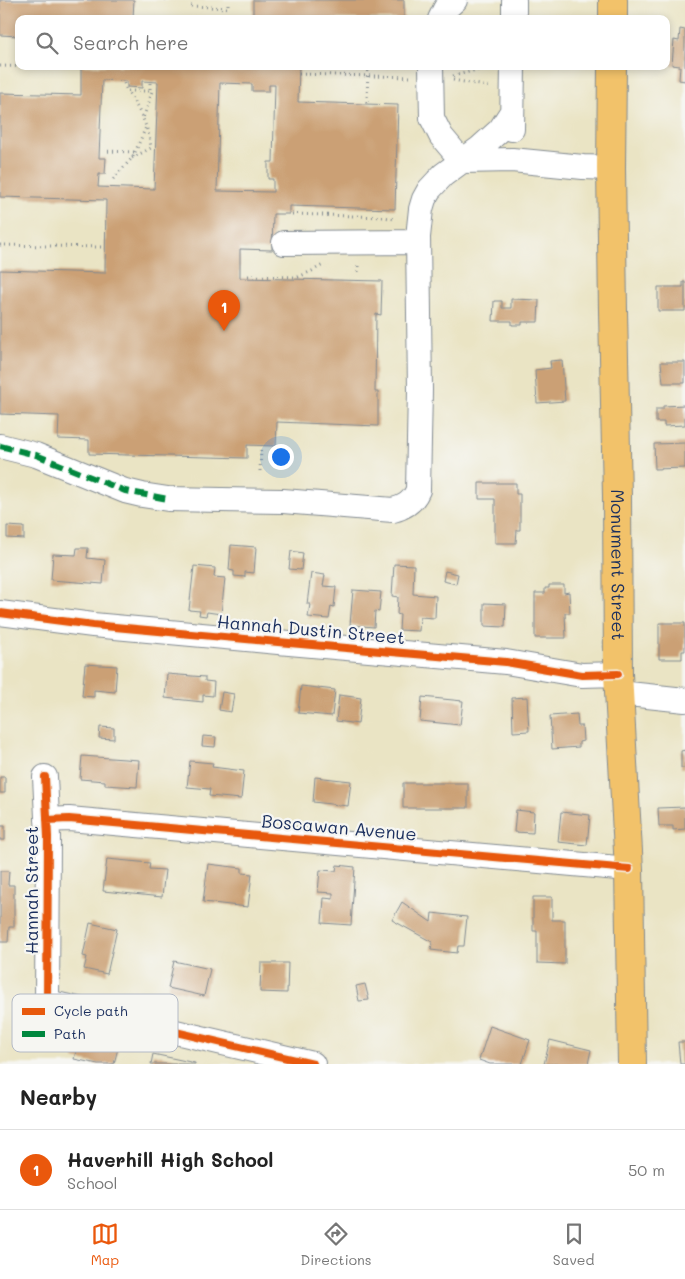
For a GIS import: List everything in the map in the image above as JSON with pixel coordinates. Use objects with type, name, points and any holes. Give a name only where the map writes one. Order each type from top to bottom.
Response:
[{"type":"main road","points":[[613,0],[613,15]]},
{"type":"main road","name":"Monument Street","points":[[612,70],[611,168],[619,684],[629,869],[632,1064]]},
{"type":"street","points":[[442,15],[445,9],[455,0]]},
{"type":"street","points":[[514,0],[514,15]]},
{"type":"street","points":[[512,160],[513,70]]},
{"type":"street","points":[[431,74],[432,118],[441,136],[462,160],[512,160],[611,168]]},
{"type":"street","points":[[0,446],[36,455],[125,491],[168,499],[283,501],[393,510],[403,508],[415,496],[418,490],[420,390],[418,242],[421,209],[429,190],[443,174],[480,148],[500,130],[512,113]]},
{"type":"street","points":[[284,243],[418,242]]},
{"type":"street","name":"Hannah Dustin Street","points":[[0,612],[93,625],[506,662],[582,675],[685,700]]},
{"type":"street","name":"Hannah Street","points":[[45,777],[47,820],[47,994]]},
{"type":"street","name":"Boscawan Avenue","points":[[47,820],[69,819],[629,869]]},
{"type":"street","name":"Hannah Street","points":[[178,1033],[313,1064]]},
{"type":"path","points":[[191,6],[228,8],[228,0]]},
{"type":"path","points":[[0,66],[15,66]]},
{"type":"path","points":[[367,102],[368,70]]},
{"type":"path","points":[[299,74],[368,76],[479,70]]},
{"type":"path","points":[[452,80],[496,88]]},
{"type":"path","points":[[124,83],[138,108],[152,148],[132,158]]},
{"type":"path","points":[[142,118],[152,93],[150,91],[150,83]]},
{"type":"path","points":[[128,91],[150,91]]},
{"type":"path","points":[[113,179],[136,152],[146,127]]},
{"type":"path","points":[[103,151],[136,152]]},
{"type":"path","points":[[292,214],[384,217],[400,221]]},
{"type":"path","points":[[0,245],[101,247]]},
{"type":"path","points":[[248,276],[298,277],[326,263]]},
{"type":"path","points":[[260,471],[261,448]]},
{"type":"building","points":[[0,0],[134,0],[133,15],[15,15],[15,36],[0,35]]},
{"type":"building","points":[[253,0],[404,0],[404,15],[253,15]]},
{"type":"building","points":[[680,29],[685,30],[685,81],[679,80],[680,66],[672,65],[674,40],[679,41]]},
{"type":"building","points":[[81,70],[299,70],[298,102],[398,105],[395,209],[289,206],[289,214],[273,214],[272,250],[240,249],[240,278],[382,281],[381,315],[376,314],[375,392],[378,392],[378,426],[277,422],[276,446],[247,445],[247,458],[89,454],[89,440],[58,439],[59,416],[0,414],[0,270],[105,273],[106,200],[0,197],[0,93],[81,95]],"holes":[[[102,80],[127,81],[127,87],[142,88],[142,81],[158,82],[154,189],[98,187],[99,174],[105,174],[106,158],[99,158]],[[220,83],[252,84],[252,91],[269,91],[269,85],[275,85],[273,162],[268,162],[268,179],[273,179],[273,192],[217,191]]]},
{"type":"building","points":[[683,282],[685,282],[685,311],[658,311],[658,287],[683,287]]},
{"type":"building","points":[[511,299],[539,300],[538,322],[522,322],[522,325],[512,325],[512,321],[493,321],[494,301],[502,301],[502,308],[511,308]]},
{"type":"building","points":[[562,360],[565,401],[537,403],[535,370],[551,368],[550,361]]},
{"type":"building","points":[[661,362],[685,362],[685,383],[663,383]]},
{"type":"building","points":[[685,405],[685,425],[664,426],[664,422],[656,422],[656,409],[663,409],[663,406]]},
{"type":"building","points":[[685,443],[685,468],[655,469],[654,444]]},
{"type":"building","points":[[479,483],[516,483],[516,494],[520,494],[520,530],[517,530],[516,543],[495,543],[495,499],[479,499]]},
{"type":"building","points":[[7,526],[24,527],[24,539],[7,538]]},
{"type":"building","points":[[231,545],[256,547],[254,573],[245,572],[245,577],[234,576],[234,571],[229,570]]},
{"type":"building","points":[[77,548],[88,548],[87,558],[105,560],[103,584],[51,580],[53,554],[76,555]]},
{"type":"building","points":[[291,551],[303,553],[301,570],[289,569]]},
{"type":"building","points":[[394,564],[414,565],[413,594],[436,596],[435,618],[420,617],[419,631],[399,630],[400,615],[397,614],[398,597],[392,596]]},
{"type":"building","points":[[194,566],[215,568],[214,577],[225,578],[221,614],[207,612],[206,616],[199,615],[200,611],[189,610]]},
{"type":"building","points":[[445,571],[458,574],[456,584],[443,581]]},
{"type":"building","points":[[311,573],[325,575],[323,586],[336,587],[334,607],[331,606],[329,619],[308,617],[310,604],[307,604]]},
{"type":"building","points":[[549,585],[564,585],[564,593],[569,592],[570,613],[565,613],[566,638],[535,638],[535,593],[545,593],[545,588],[549,588]]},
{"type":"building","points":[[353,590],[381,592],[379,612],[375,611],[374,627],[350,625]]},
{"type":"building","points":[[484,603],[506,604],[505,627],[484,626]]},
{"type":"building","points":[[659,623],[685,623],[685,651],[682,651],[682,659],[659,659]]},
{"type":"building","points":[[85,664],[117,666],[115,692],[94,690],[94,697],[82,696]]},
{"type":"building","points":[[167,674],[205,677],[205,681],[214,682],[213,696],[203,695],[203,702],[165,698]]},
{"type":"building","points":[[301,686],[335,690],[332,716],[298,713]]},
{"type":"building","points":[[222,692],[234,694],[231,712],[219,710]]},
{"type":"building","points":[[339,695],[361,698],[358,724],[336,721]]},
{"type":"building","points":[[422,697],[463,701],[460,725],[420,721]]},
{"type":"building","points":[[527,697],[529,731],[513,732],[512,698]]},
{"type":"building","points":[[577,714],[578,726],[582,726],[583,741],[579,742],[579,747],[552,749],[550,716]]},
{"type":"building","points":[[100,727],[114,728],[114,739],[99,738]]},
{"type":"building","points":[[203,736],[216,737],[215,747],[202,746]]},
{"type":"building","points":[[685,750],[685,768],[681,768],[681,751]]},
{"type":"building","points":[[82,756],[139,760],[137,787],[105,785],[105,781],[80,779]]},
{"type":"building","points":[[190,761],[213,763],[212,767],[244,771],[241,799],[209,796],[210,789],[187,787]]},
{"type":"building","points":[[0,777],[5,777],[5,793],[0,793]]},
{"type":"building","points":[[315,777],[351,781],[348,806],[313,802]]},
{"type":"building","points":[[403,783],[468,783],[468,808],[403,808]]},
{"type":"building","points":[[685,807],[685,829],[673,830],[673,826],[659,826],[658,808]]},
{"type":"building","points":[[516,810],[534,812],[533,833],[514,832]]},
{"type":"building","points":[[561,812],[590,815],[587,845],[558,842]]},
{"type":"building","points":[[0,826],[5,826],[5,840],[0,840]]},
{"type":"building","points":[[107,859],[150,863],[149,869],[165,870],[162,897],[103,891]]},
{"type":"building","points":[[208,864],[242,868],[242,873],[252,874],[248,907],[203,902]]},
{"type":"building","points":[[337,865],[355,867],[351,925],[322,923],[324,898],[333,899],[333,893],[318,892],[320,870],[336,871]]},
{"type":"building","points":[[0,871],[9,871],[8,885],[14,885],[14,927],[9,927],[8,942],[0,942]]},
{"type":"building","points":[[533,897],[552,897],[552,920],[565,920],[565,964],[537,963],[537,931],[533,931]]},
{"type":"building","points":[[402,902],[431,922],[432,913],[467,917],[464,946],[458,946],[457,953],[431,950],[432,942],[392,920]]},
{"type":"building","points":[[90,923],[117,929],[107,974],[84,969],[87,957],[83,956]]},
{"type":"building","points":[[174,961],[210,969],[204,996],[168,988]]},
{"type":"building","points":[[261,963],[288,963],[287,993],[260,992]]},
{"type":"building","points":[[365,984],[369,1000],[359,1001],[356,986]]},
{"type":"building","points":[[490,1026],[530,1040],[522,1064],[490,1064],[479,1060]]},
{"type":"building","points":[[550,1040],[591,1050],[588,1064],[544,1064]]},
{"type":"building","points":[[678,1042],[685,1042],[685,1064],[680,1064]]},
{"type":"building","points":[[76,1052],[117,1052],[114,1064],[98,1064],[74,1059]]},
{"type":"building","points":[[153,1054],[195,1063],[195,1064],[151,1064]]},
{"type":"marked path","points":[[0,446],[36,455],[125,491],[168,499]]},
{"type":"cycle path","points":[[0,613],[93,625],[506,662],[582,675],[618,674]]},
{"type":"cycle path","points":[[45,777],[48,837],[47,994]]},
{"type":"cycle path","points":[[47,820],[69,819],[629,869]]},
{"type":"cycle path","points":[[178,1033],[313,1064]]},
{"type":"place","name":"Haverhill High School","points":[[224,331]]}]
